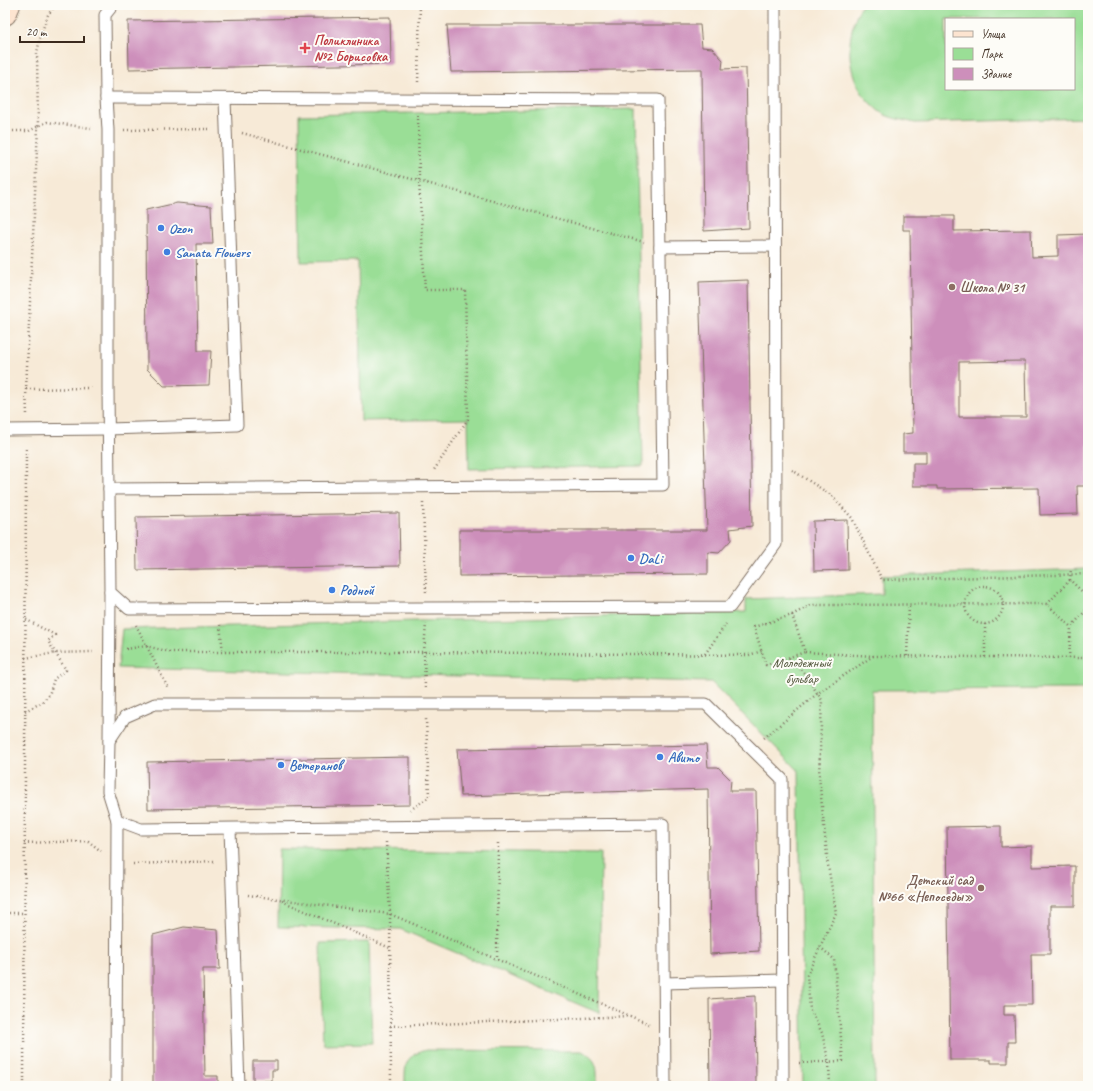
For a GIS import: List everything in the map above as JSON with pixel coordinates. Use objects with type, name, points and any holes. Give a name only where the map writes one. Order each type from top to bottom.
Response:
[{"type":"street","points":[[5,14],[9,5]]},
{"type":"lane","points":[[113,5],[105,15],[108,130],[108,429],[110,592],[108,791],[117,820],[116,1086]]},
{"type":"lane","points":[[110,592],[129,609],[730,607],[776,544],[775,5]]},
{"type":"lane","points":[[106,98],[658,100],[663,485],[109,489]]},
{"type":"lane","points":[[5,430],[108,429],[238,425],[225,99]]},
{"type":"lane","points":[[660,247],[775,246]]},
{"type":"lane","points":[[109,742],[125,717],[155,704],[706,704],[782,779],[783,1086]]},
{"type":"lane","points":[[117,820],[141,829],[663,824],[665,1086]]},
{"type":"lane","points":[[230,829],[239,1086]]},
{"type":"lane","points":[[664,983],[782,980]]},
{"type":"path","points":[[24,1086],[26,389],[38,127],[37,53],[41,34],[48,16],[55,5]]},
{"type":"path","points":[[391,1086],[390,914],[385,827],[429,797],[424,652],[427,608],[422,487],[468,419],[465,290],[425,290],[419,180],[418,100],[420,5]]},
{"type":"path","points":[[5,131],[29,131],[47,122],[108,130],[227,129],[419,180],[660,247]]},
{"type":"path","points":[[26,389],[108,388]]},
{"type":"path","points":[[776,460],[831,494],[852,518],[882,580],[1088,574]]},
{"type":"path","points":[[1047,604],[1070,580],[1071,569]]},
{"type":"path","points":[[1070,580],[1088,597]]},
{"type":"path","points":[[980,586],[988,586],[996,590],[1001,596],[1004,604],[998,617],[992,622],[985,624],[972,618],[967,612],[966,598],[980,586]]},
{"type":"path","points":[[1071,627],[1047,604],[1004,604],[811,605],[792,615],[754,628],[766,665],[804,652],[873,656],[1088,658]]},
{"type":"path","points":[[907,656],[909,605]]},
{"type":"path","points":[[1069,658],[1071,627],[1088,608]]},
{"type":"path","points":[[129,609],[146,646],[177,704]]},
{"type":"path","points":[[210,609],[220,627],[223,652]]},
{"type":"path","points":[[792,615],[804,652]]},
{"type":"path","points":[[25,619],[55,635],[48,641],[66,670],[54,679],[49,695],[41,703],[25,711]]},
{"type":"path","points":[[985,624],[985,657]]},
{"type":"path","points":[[25,658],[55,653],[109,651],[146,646],[170,652],[424,652],[749,655],[762,651]]},
{"type":"path","points":[[751,749],[818,693],[873,656]]},
{"type":"path","points":[[789,658],[804,672],[822,700],[819,777],[828,865],[836,913],[807,975],[810,1009],[822,1033],[829,1063],[830,1086]]},
{"type":"path","points":[[497,960],[498,826]]},
{"type":"path","points":[[24,843],[88,841],[117,865],[216,861],[233,893],[390,914],[664,1031]]},
{"type":"path","points":[[278,899],[390,948]]},
{"type":"path","points":[[5,913],[24,913]]},
{"type":"path","points":[[783,1063],[829,1063],[843,1061],[834,959],[820,947]]},
{"type":"path","points":[[390,1026],[630,1016]]},
{"type":"green space","points":[[862,5],[1088,5],[1088,118],[915,123],[888,116],[871,104],[862,94],[856,82],[850,56],[852,29]]},
{"type":"green space","points":[[636,109],[643,466],[469,469],[468,419],[361,421],[358,261],[301,262],[299,115]]},
{"type":"green space","name":"Молодежный бульвар","points":[[1088,569],[1088,689],[872,690],[875,1086],[803,1086],[799,771],[711,682],[118,668],[122,629],[746,612],[746,599],[882,594],[882,576]]},
{"type":"green space","points":[[279,849],[601,853],[599,1013],[400,929],[278,927]]},
{"type":"green space","points":[[369,942],[372,1043],[323,1044],[320,943]]},
{"type":"green space","points":[[426,1050],[582,1051],[592,1058],[596,1066],[597,1086],[405,1086],[407,1062],[413,1055]]},
{"type":"building","points":[[390,17],[391,64],[129,69],[128,21]]},
{"type":"building","points":[[447,25],[700,25],[702,47],[712,48],[723,60],[722,69],[746,68],[749,228],[704,231],[702,69],[451,72]]},
{"type":"building","points":[[177,203],[211,206],[213,244],[196,244],[198,351],[211,351],[209,385],[164,386],[147,369],[146,210]]},
{"type":"building","points":[[903,216],[954,216],[954,231],[1031,230],[1032,257],[1058,256],[1058,235],[1088,234],[1088,486],[1077,486],[1078,514],[1040,515],[1039,488],[937,489],[937,486],[913,486],[913,463],[926,463],[926,452],[903,452],[903,434],[913,433],[910,230],[903,230]],"holes":[[[1025,361],[1026,417],[959,417],[959,362]]]},
{"type":"building","points":[[748,280],[752,526],[730,529],[731,540],[719,553],[708,552],[708,574],[459,576],[459,530],[707,530],[699,282]]},
{"type":"building","points":[[399,513],[400,566],[137,570],[136,517]]},
{"type":"building","points":[[847,520],[848,570],[814,571],[813,521]]},
{"type":"building","points":[[706,745],[708,767],[718,767],[731,780],[730,791],[756,791],[759,951],[710,954],[708,789],[461,796],[457,749]]},
{"type":"building","points":[[410,757],[410,805],[148,809],[147,762]]},
{"type":"building","points":[[1001,826],[1001,847],[1032,846],[1032,867],[1075,866],[1075,906],[1050,906],[1050,954],[1031,954],[1032,1005],[1004,1005],[1004,1015],[1014,1015],[1015,1042],[1008,1042],[1008,1063],[991,1063],[991,1060],[950,1060],[947,827]]},
{"type":"building","points":[[184,927],[218,930],[220,969],[203,969],[205,1076],[218,1076],[218,1086],[153,1086],[153,935]]},
{"type":"building","points":[[755,996],[756,1086],[710,1086],[709,999]]},
{"type":"building","points":[[253,1061],[277,1061],[277,1070],[272,1070],[272,1081],[253,1081]]},
{"type":"place","name":"Поликлиника №2 Борисовка","points":[[305,48]]},
{"type":"place","name":"Ozon","points":[[161,228]]},
{"type":"place","name":"Sanata Flowers","points":[[167,252]]},
{"type":"place","name":"Школа № 31","points":[[952,287]]},
{"type":"place","name":"DaLi","points":[[631,558]]},
{"type":"place","name":"Родной","points":[[332,590]]},
{"type":"place","name":"Авито","points":[[660,757]]},
{"type":"place","name":"Ветеранов","points":[[281,765]]},
{"type":"place","name":"Детский сад №66 «Непоседы»","points":[[981,888]]}]
